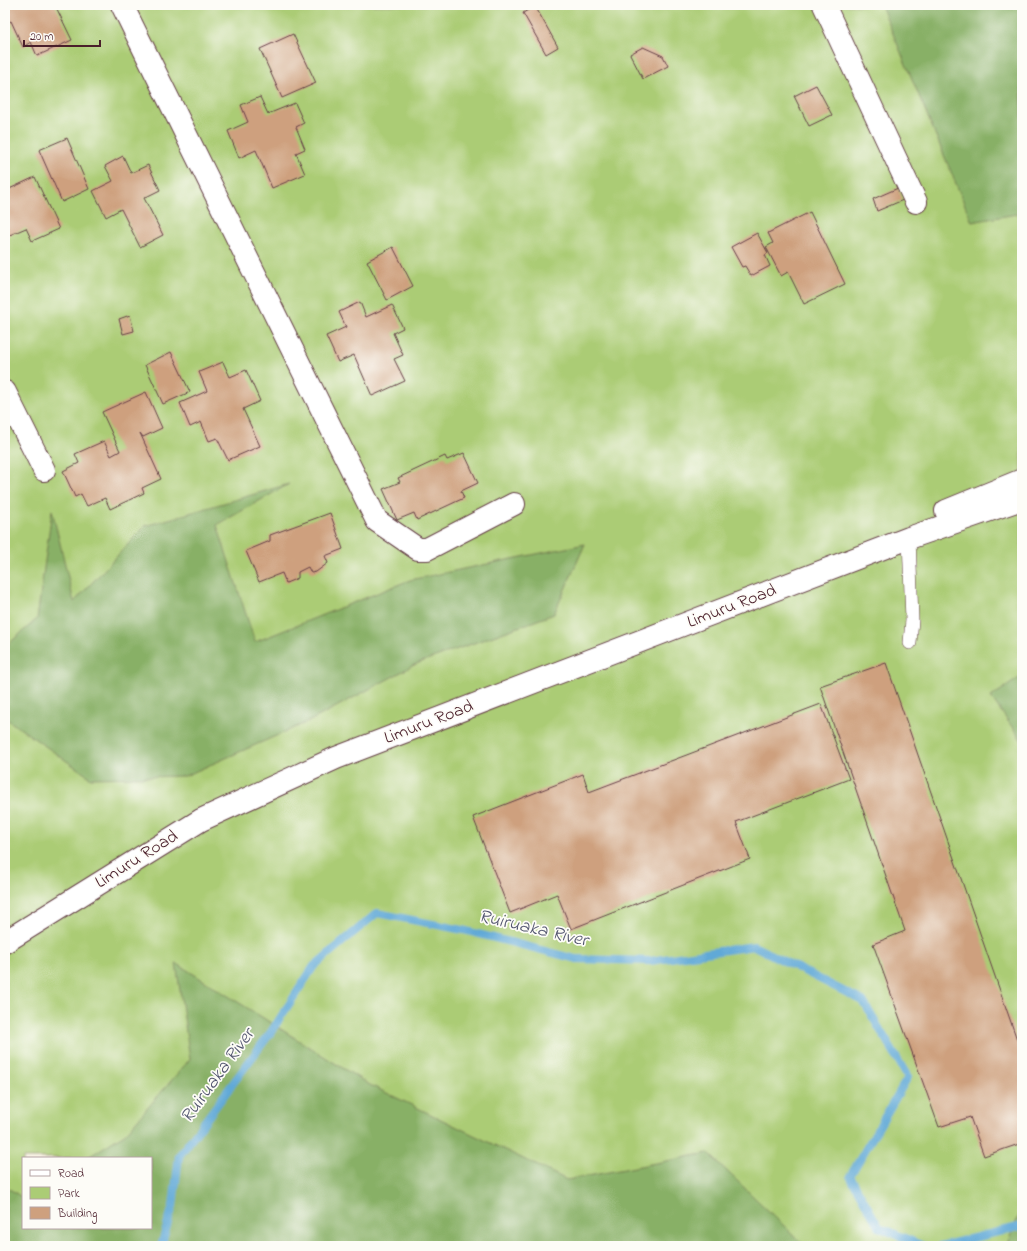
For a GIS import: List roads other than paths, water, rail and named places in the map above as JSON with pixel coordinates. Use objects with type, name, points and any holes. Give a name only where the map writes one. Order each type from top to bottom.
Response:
[{"type":"main road","points":[[122,5],[377,521],[418,550],[427,549],[514,504]]},
{"type":"main road","points":[[824,5],[916,202]]},
{"type":"main road","points":[[5,392],[44,470]]},
{"type":"main road","name":"Limuru Road","points":[[877,551],[900,531],[1022,480]]},
{"type":"main road","name":"Limuru Road","points":[[5,942],[201,820],[329,761],[909,538],[1022,499]]},
{"type":"lane","points":[[909,538],[912,620],[910,643]]},
{"type":"waterway","name":"Ruiruaka River","points":[[161,1246],[173,1206],[179,1156],[271,1032],[314,966],[377,913],[463,930],[576,959],[650,961],[754,946],[863,1001],[908,1077],[850,1176],[879,1227],[923,1246]]},
{"type":"waterway","name":"Ruiruaka River","points":[[941,1246],[1022,1226]]}]
